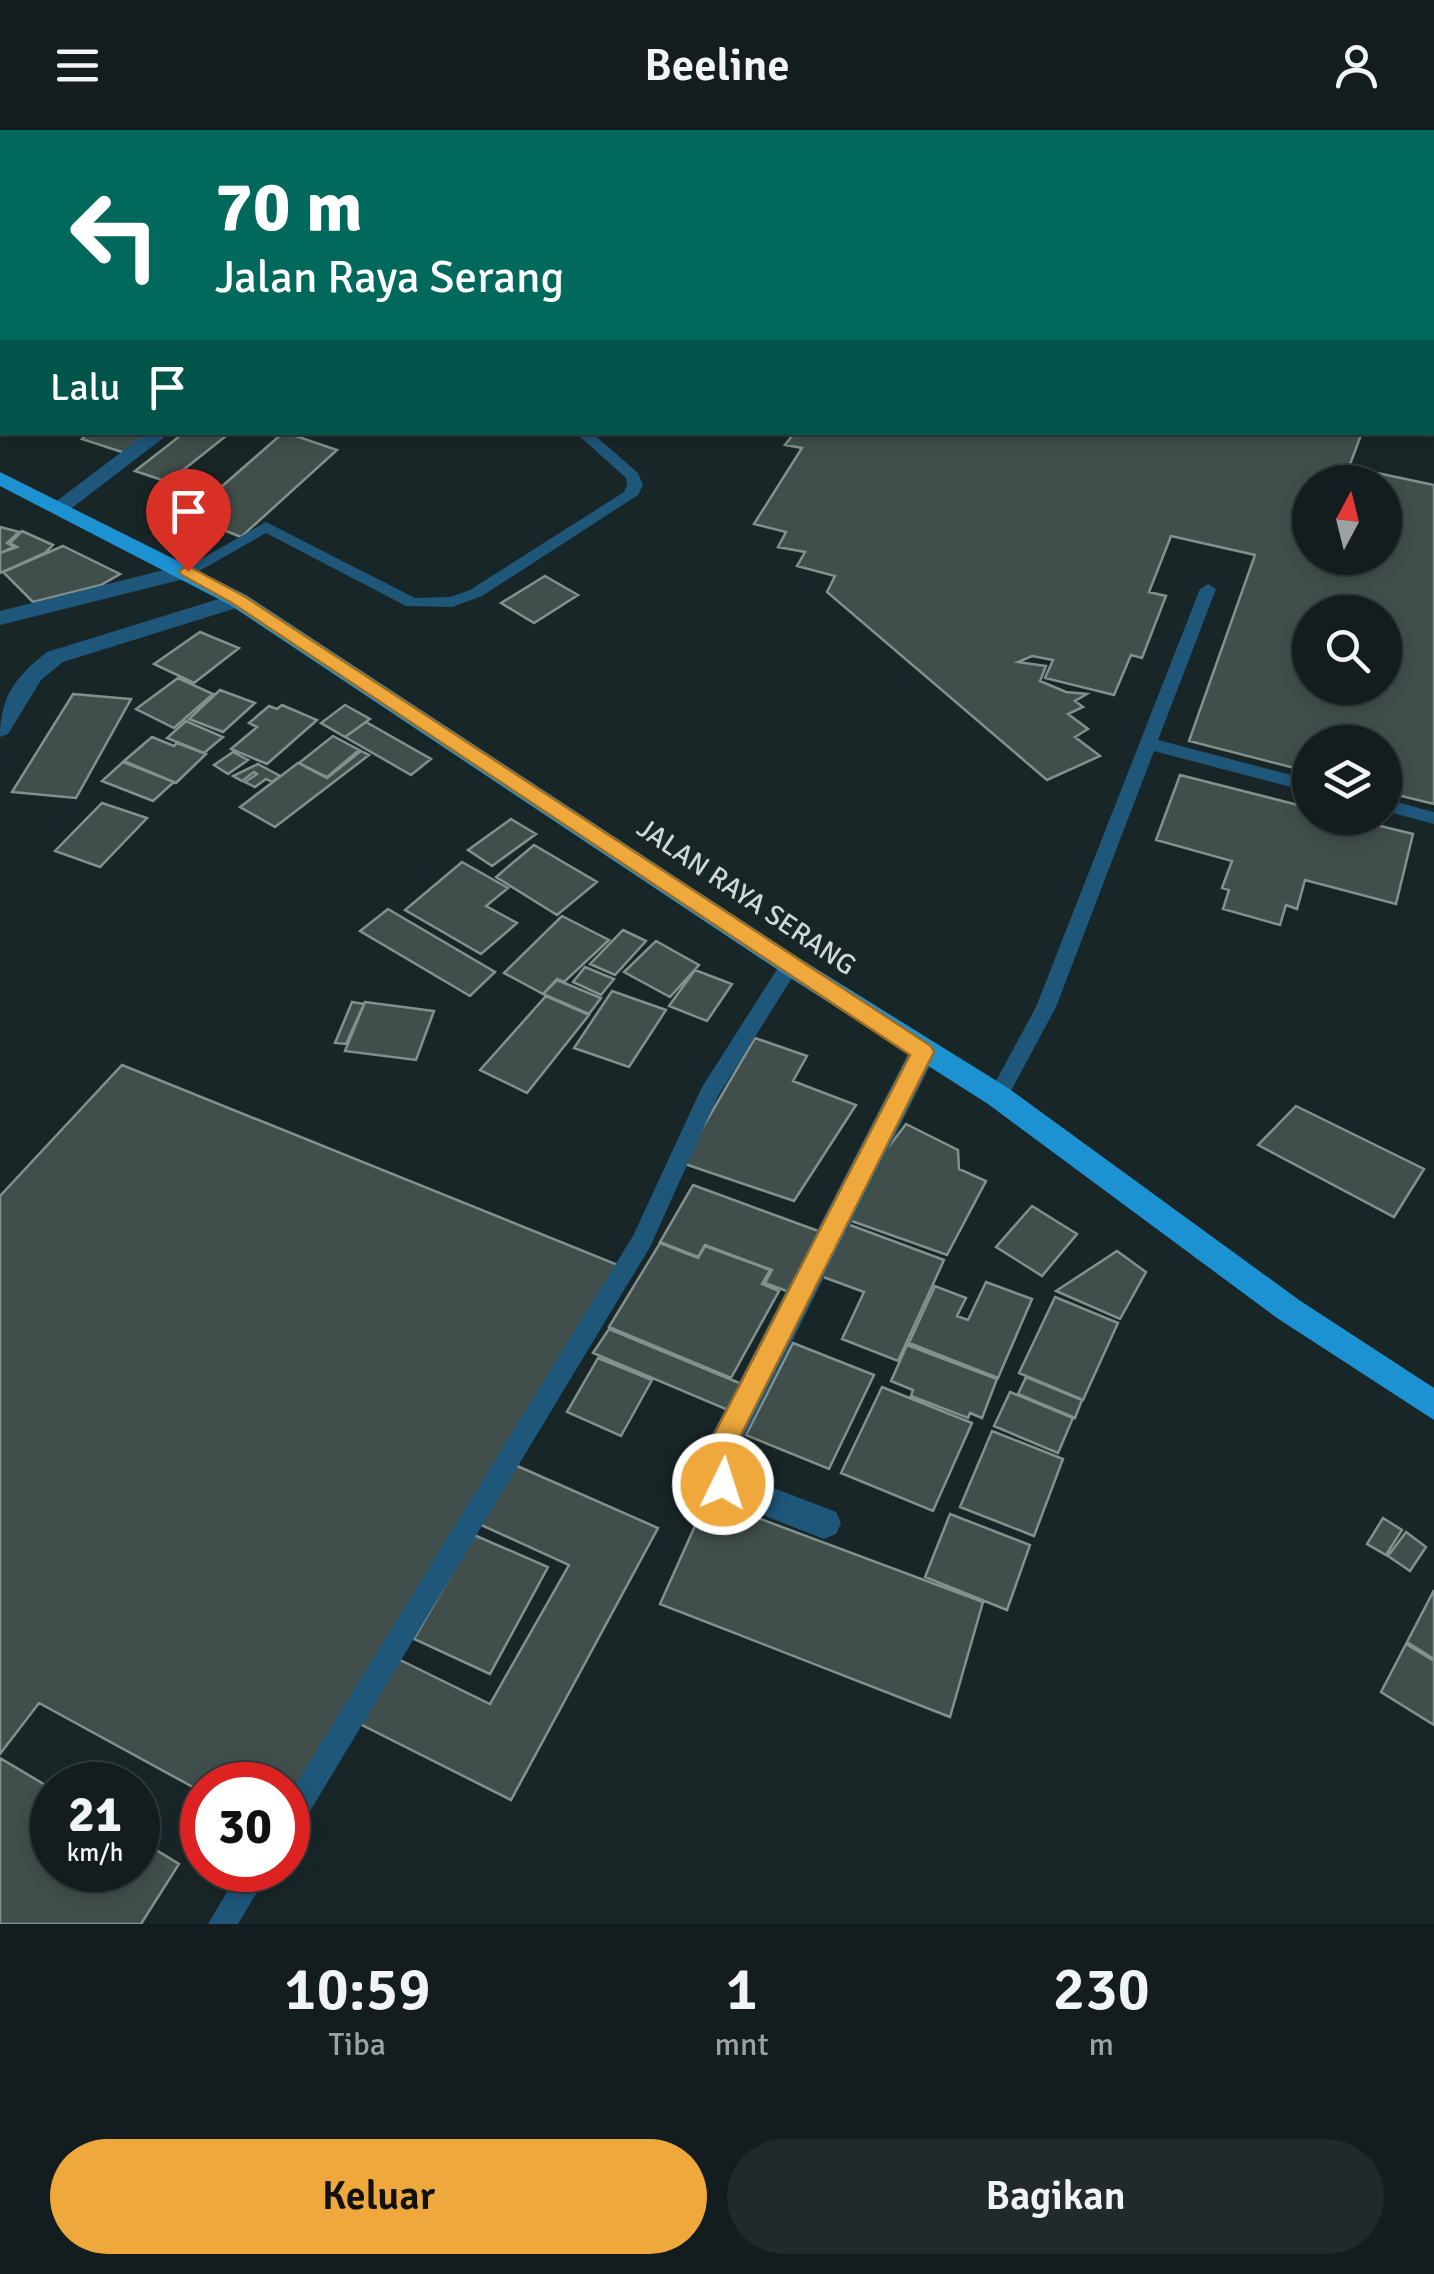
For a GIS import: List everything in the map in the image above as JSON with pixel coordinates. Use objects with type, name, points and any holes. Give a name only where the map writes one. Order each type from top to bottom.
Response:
[{"type":"highway","name":"JALAN RAYA SERANG","points":[[0,478],[238,600],[923,1052],[998,1096],[1288,1308],[1434,1406]]},
{"type":"street","points":[[61,507],[157,435]]},
{"type":"street","points":[[0,618],[188,571]]},
{"type":"street","points":[[0,729],[32,674],[56,657],[238,600]]},
{"type":"street","points":[[824,1523],[723,1484],[717,1456],[923,1052]]},
{"type":"lane","points":[[188,571],[266,527],[412,603],[452,602],[476,592],[630,495],[635,485],[633,476],[585,435]]},
{"type":"lane","points":[[998,1096],[1046,1007],[1208,589]]},
{"type":"lane","points":[[1146,743],[1292,781]]},
{"type":"lane","points":[[1402,810],[1434,818]]},
{"type":"lane","points":[[310,1786],[642,1241],[709,1093],[790,965]]},
{"type":"lane","points":[[222,1924],[242,1892]]},
{"type":"building","points":[[87,435],[146,435],[125,453],[82,439]]},
{"type":"building","points":[[181,435],[227,435],[168,482],[135,471]]},
{"type":"building","points":[[281,435],[293,435],[337,450],[241,537],[188,516]]},
{"type":"building","points":[[793,435],[1361,435],[1350,465],[1292,465],[1292,575],[1402,575],[1402,478],[1434,485],[1434,804],[1402,796],[1402,725],[1292,725],[1292,767],[1189,741],[1255,555],[1171,536],[1149,592],[1166,596],[1142,658],[1131,655],[1114,695],[1045,678],[1053,660],[1032,656],[1018,662],[1046,666],[1040,681],[1066,692],[1087,694],[1075,701],[1083,707],[1068,714],[1088,729],[1075,737],[1100,756],[1047,780],[827,592],[835,576],[797,566],[805,552],[778,547],[786,532],[754,524],[802,448],[785,445]]},
{"type":"building","points":[[0,527],[19,532],[7,543],[14,547],[0,553]]},
{"type":"building","points":[[22,531],[53,545],[45,553],[0,573],[0,553],[17,547],[10,543]]},
{"type":"building","points":[[63,546],[120,574],[101,585],[33,602],[3,572]]},
{"type":"building","points":[[545,576],[578,595],[534,623],[501,603]]},
{"type":"building","points":[[200,632],[239,648],[194,683],[154,664]]},
{"type":"building","points":[[178,678],[213,694],[174,728],[136,709]]},
{"type":"building","points":[[220,690],[255,703],[223,732],[189,719]]},
{"type":"building","points":[[73,694],[131,699],[76,798],[12,792]]},
{"type":"building","points":[[282,705],[317,720],[267,764],[231,749],[257,727],[249,723],[269,706],[277,709]]},
{"type":"building","points":[[345,705],[370,719],[345,737],[321,723]]},
{"type":"building","points":[[186,721],[223,737],[204,753],[167,738]]},
{"type":"building","points":[[366,722],[431,759],[411,775],[345,737]]},
{"type":"building","points":[[333,736],[359,750],[327,777],[299,763]]},
{"type":"building","points":[[152,737],[206,754],[176,783],[124,761]]},
{"type":"building","points":[[361,751],[369,755],[275,827],[240,807],[298,763],[327,778]]},
{"type":"building","points":[[233,752],[248,760],[228,774],[214,765]]},
{"type":"building","points":[[123,762],[174,782],[153,801],[102,781]]},
{"type":"building","points":[[258,764],[280,776],[255,787],[245,782],[257,774],[254,772],[242,781],[233,776]]},
{"type":"building","points":[[1180,775],[1292,803],[1292,835],[1413,834],[1396,904],[1305,880],[1297,909],[1286,905],[1280,925],[1223,909],[1229,890],[1222,888],[1232,861],[1156,840]]},
{"type":"building","points":[[102,803],[147,818],[100,867],[55,851]]},
{"type":"building","points":[[511,819],[536,834],[492,866],[468,850]]},
{"type":"building","points":[[534,845],[597,882],[557,915],[496,877]]},
{"type":"building","points":[[462,862],[508,888],[486,906],[517,923],[481,954],[405,910]]},
{"type":"building","points":[[388,909],[495,972],[470,996],[360,931]]},
{"type":"building","points":[[562,916],[609,940],[564,982],[557,979],[543,994],[504,973]]},
{"type":"building","points":[[623,930],[646,941],[615,975],[590,964]]},
{"type":"building","points":[[656,941],[699,965],[670,997],[624,972]]},
{"type":"building","points":[[585,967],[614,979],[601,995],[573,982]]},
{"type":"building","points":[[695,970],[732,984],[707,1021],[669,1006]]},
{"type":"building","points":[[557,980],[601,998],[589,1014],[543,994]]},
{"type":"building","points":[[612,991],[666,1010],[629,1067],[574,1048]]},
{"type":"building","points":[[546,996],[589,1015],[527,1093],[480,1070]]},
{"type":"building","points":[[352,1002],[364,1004],[346,1044],[335,1043]]},
{"type":"building","points":[[365,1002],[434,1011],[416,1060],[345,1051]]},
{"type":"building","points":[[755,1038],[807,1056],[793,1081],[856,1105],[794,1201],[682,1163]]},
{"type":"building","points":[[122,1065],[623,1267],[310,1775],[310,1762],[180,1762],[180,1780],[160,1769],[160,1762],[147,1762],[39,1703],[0,1754],[0,1196]]},
{"type":"building","points":[[1296,1106],[1424,1169],[1394,1217],[1258,1145]]},
{"type":"building","points":[[906,1124],[958,1150],[959,1169],[986,1181],[947,1255],[846,1219],[870,1171]]},
{"type":"building","points":[[693,1185],[821,1232],[789,1292],[765,1283],[772,1270],[705,1245],[698,1257],[660,1242]]},
{"type":"building","points":[[1032,1206],[1077,1234],[1042,1276],[996,1247]]},
{"type":"building","points":[[842,1222],[944,1260],[898,1361],[842,1339],[864,1292],[815,1274]]},
{"type":"building","points":[[660,1243],[698,1258],[705,1246],[770,1270],[762,1284],[779,1291],[731,1378],[609,1327]]},
{"type":"building","points":[[1117,1251],[1146,1272],[1120,1319],[1056,1291]]},
{"type":"building","points":[[986,1282],[1032,1299],[998,1378],[909,1343],[935,1286],[966,1298],[957,1316],[968,1320]]},
{"type":"building","points":[[1055,1297],[1118,1323],[1083,1400],[1019,1373]]},
{"type":"building","points":[[609,1329],[749,1387],[735,1413],[593,1353]]},
{"type":"building","points":[[793,1343],[874,1375],[829,1469],[746,1435]]},
{"type":"building","points":[[907,1345],[997,1379],[982,1418],[970,1413],[968,1418],[911,1396],[913,1390],[891,1381]]},
{"type":"building","points":[[598,1358],[652,1380],[621,1436],[567,1412]]},
{"type":"building","points":[[1026,1377],[1082,1400],[1075,1418],[1018,1394]]},
{"type":"building","points":[[882,1387],[972,1423],[933,1511],[841,1473]]},
{"type":"building","points":[[1010,1392],[1073,1418],[1058,1453],[994,1426]]},
{"type":"building","points":[[992,1431],[1063,1459],[1034,1536],[960,1507]]},
{"type":"building","points":[[515,1465],[658,1528],[511,1800],[352,1720],[392,1656],[490,1704],[569,1565],[479,1524]]},
{"type":"building","points":[[707,1499],[983,1602],[950,1717],[660,1604]]},
{"type":"building","points":[[950,1514],[1030,1545],[1007,1610],[925,1577]]},
{"type":"building","points":[[1383,1518],[1402,1530],[1386,1555],[1367,1544]]},
{"type":"building","points":[[1406,1532],[1426,1547],[1410,1571],[1388,1556]]},
{"type":"building","points":[[474,1535],[548,1567],[490,1674],[414,1639]]},
{"type":"building","points":[[1434,1590],[1434,1659],[1407,1642]]},
{"type":"building","points":[[1406,1644],[1434,1661],[1434,1725],[1381,1692]]},
{"type":"building","points":[[0,1758],[30,1776],[30,1892],[160,1892],[160,1852],[179,1864],[141,1924],[0,1924]]},
{"type":"route","points":[[188,571],[617,848],[923,1052],[717,1456],[723,1484]]}]
